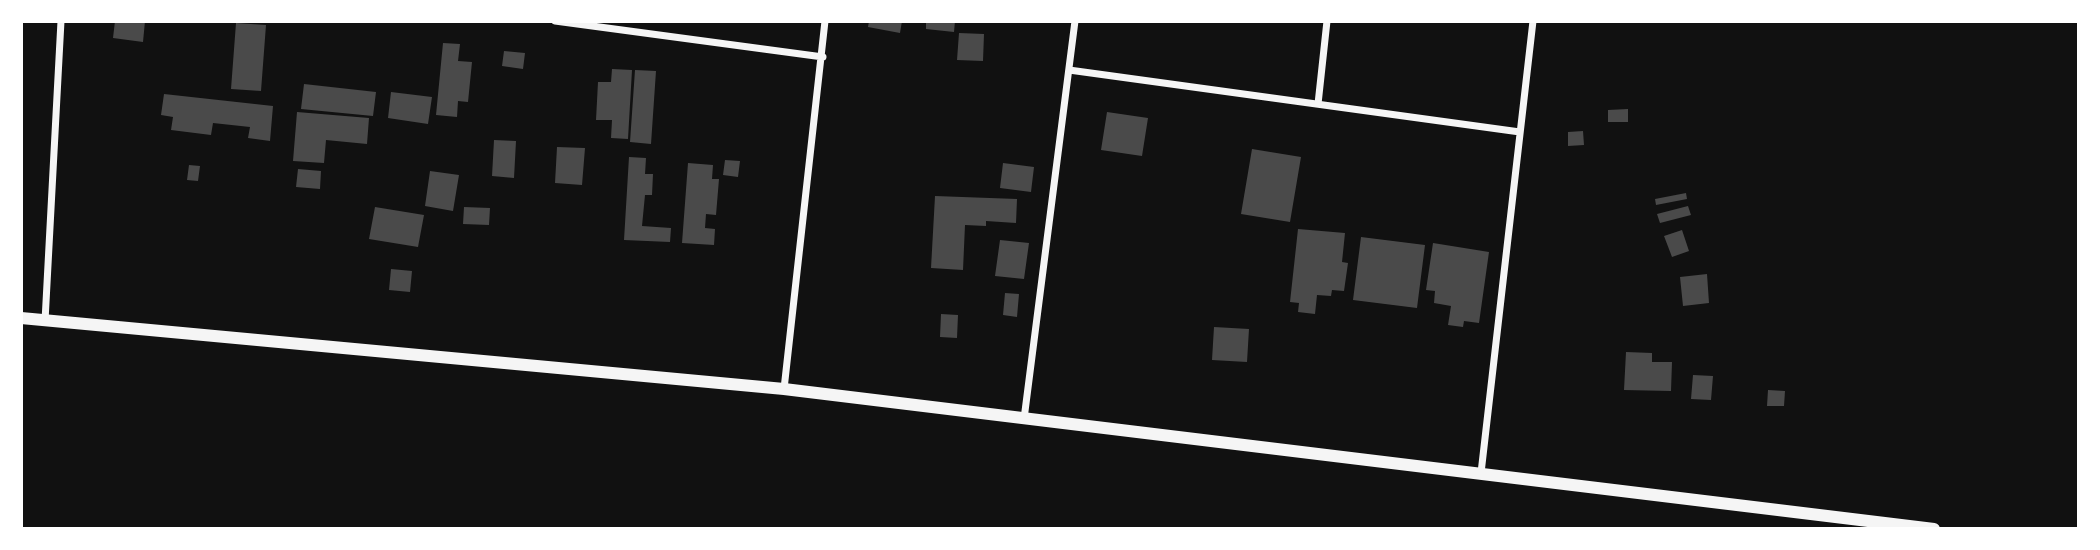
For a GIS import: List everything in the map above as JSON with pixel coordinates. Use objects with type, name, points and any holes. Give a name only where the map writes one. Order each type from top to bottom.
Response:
[{"type":"street","points":[[45,321],[61,21]]},
{"type":"street","points":[[555,21],[822,57]]},
{"type":"street","points":[[784,389],[825,21]]},
{"type":"street","points":[[1024,419],[1075,21]]},
{"type":"street","points":[[1318,104],[1327,21]]},
{"type":"street","points":[[1481,473],[1532,21]]},
{"type":"street","points":[[1069,70],[1520,132]]},
{"type":"street","points":[[21,318],[784,389],[1934,529]]},
{"type":"building","points":[[115,21],[145,21],[143,42],[113,38]]},
{"type":"building","points":[[869,21],[902,21],[900,33],[868,27]]},
{"type":"building","points":[[926,21],[955,21],[954,32],[926,29]]},
{"type":"building","points":[[236,23],[266,25],[261,91],[231,89]]},
{"type":"building","points":[[959,33],[984,34],[983,61],[957,60]]},
{"type":"building","points":[[443,43],[460,44],[458,61],[472,62],[468,102],[458,101],[457,117],[436,115]]},
{"type":"building","points":[[504,51],[525,53],[523,69],[502,66]]},
{"type":"building","points":[[612,69],[632,70],[628,139],[611,138],[612,120],[596,120],[598,82],[611,82]]},
{"type":"building","points":[[635,70],[656,71],[651,144],[630,142]]},
{"type":"building","points":[[304,84],[376,92],[373,116],[301,109]]},
{"type":"building","points":[[391,92],[432,97],[428,124],[388,118]]},
{"type":"building","points":[[164,94],[273,106],[270,141],[248,138],[250,127],[213,123],[211,135],[171,130],[173,117],[161,115]]},
{"type":"building","points":[[1628,109],[1628,122],[1608,122],[1608,110]]},
{"type":"building","points":[[297,112],[369,118],[367,144],[326,140],[324,163],[293,161]]},
{"type":"building","points":[[1107,112],[1148,118],[1142,156],[1101,150]]},
{"type":"building","points":[[1583,131],[1584,145],[1568,146],[1568,132]]},
{"type":"building","points":[[494,140],[516,141],[514,178],[492,176]]},
{"type":"building","points":[[557,147],[585,148],[582,185],[555,183]]},
{"type":"building","points":[[1252,149],[1301,157],[1290,222],[1241,214]]},
{"type":"building","points":[[629,157],[646,158],[645,174],[653,174],[652,195],[645,195],[642,226],[671,228],[670,242],[624,240]]},
{"type":"building","points":[[725,160],[740,161],[738,177],[723,175]]},
{"type":"building","points":[[688,163],[713,165],[712,179],[719,179],[716,215],[706,214],[705,228],[715,229],[714,245],[682,243]]},
{"type":"building","points":[[1003,163],[1034,167],[1031,192],[1000,188]]},
{"type":"building","points":[[189,165],[200,166],[198,181],[187,180]]},
{"type":"building","points":[[298,169],[321,171],[320,189],[296,187]]},
{"type":"building","points":[[430,171],[459,175],[453,211],[425,206]]},
{"type":"building","points":[[1686,193],[1687,199],[1656,205],[1655,199]]},
{"type":"building","points":[[935,196],[1017,199],[1016,223],[986,221],[986,226],[965,225],[963,270],[931,268]]},
{"type":"building","points":[[1688,206],[1691,215],[1660,223],[1657,214]]},
{"type":"building","points":[[375,207],[424,215],[418,247],[369,239]]},
{"type":"building","points":[[464,207],[490,208],[489,225],[463,224]]},
{"type":"building","points":[[1298,229],[1345,233],[1342,262],[1348,263],[1344,291],[1332,290],[1331,296],[1317,295],[1315,314],[1298,312],[1299,303],[1290,302]]},
{"type":"building","points":[[1682,230],[1689,251],[1672,257],[1664,236]]},
{"type":"building","points":[[1361,237],[1425,245],[1417,308],[1353,300]]},
{"type":"building","points":[[1000,240],[1029,243],[1024,279],[995,276]]},
{"type":"building","points":[[1433,243],[1489,252],[1479,323],[1464,321],[1463,327],[1448,325],[1451,306],[1434,303],[1435,291],[1426,290]]},
{"type":"building","points":[[391,269],[412,271],[410,292],[389,290]]},
{"type":"building","points":[[1707,274],[1709,303],[1683,306],[1680,277]]},
{"type":"building","points":[[1005,293],[1019,294],[1017,317],[1003,315]]},
{"type":"building","points":[[941,314],[958,315],[957,338],[940,337]]},
{"type":"building","points":[[1214,327],[1249,329],[1247,362],[1212,360]]},
{"type":"building","points":[[1626,352],[1652,353],[1652,362],[1672,362],[1671,391],[1624,390]]},
{"type":"building","points":[[1693,375],[1713,376],[1711,400],[1691,399]]},
{"type":"building","points":[[1768,390],[1785,391],[1784,406],[1767,406]]}]
